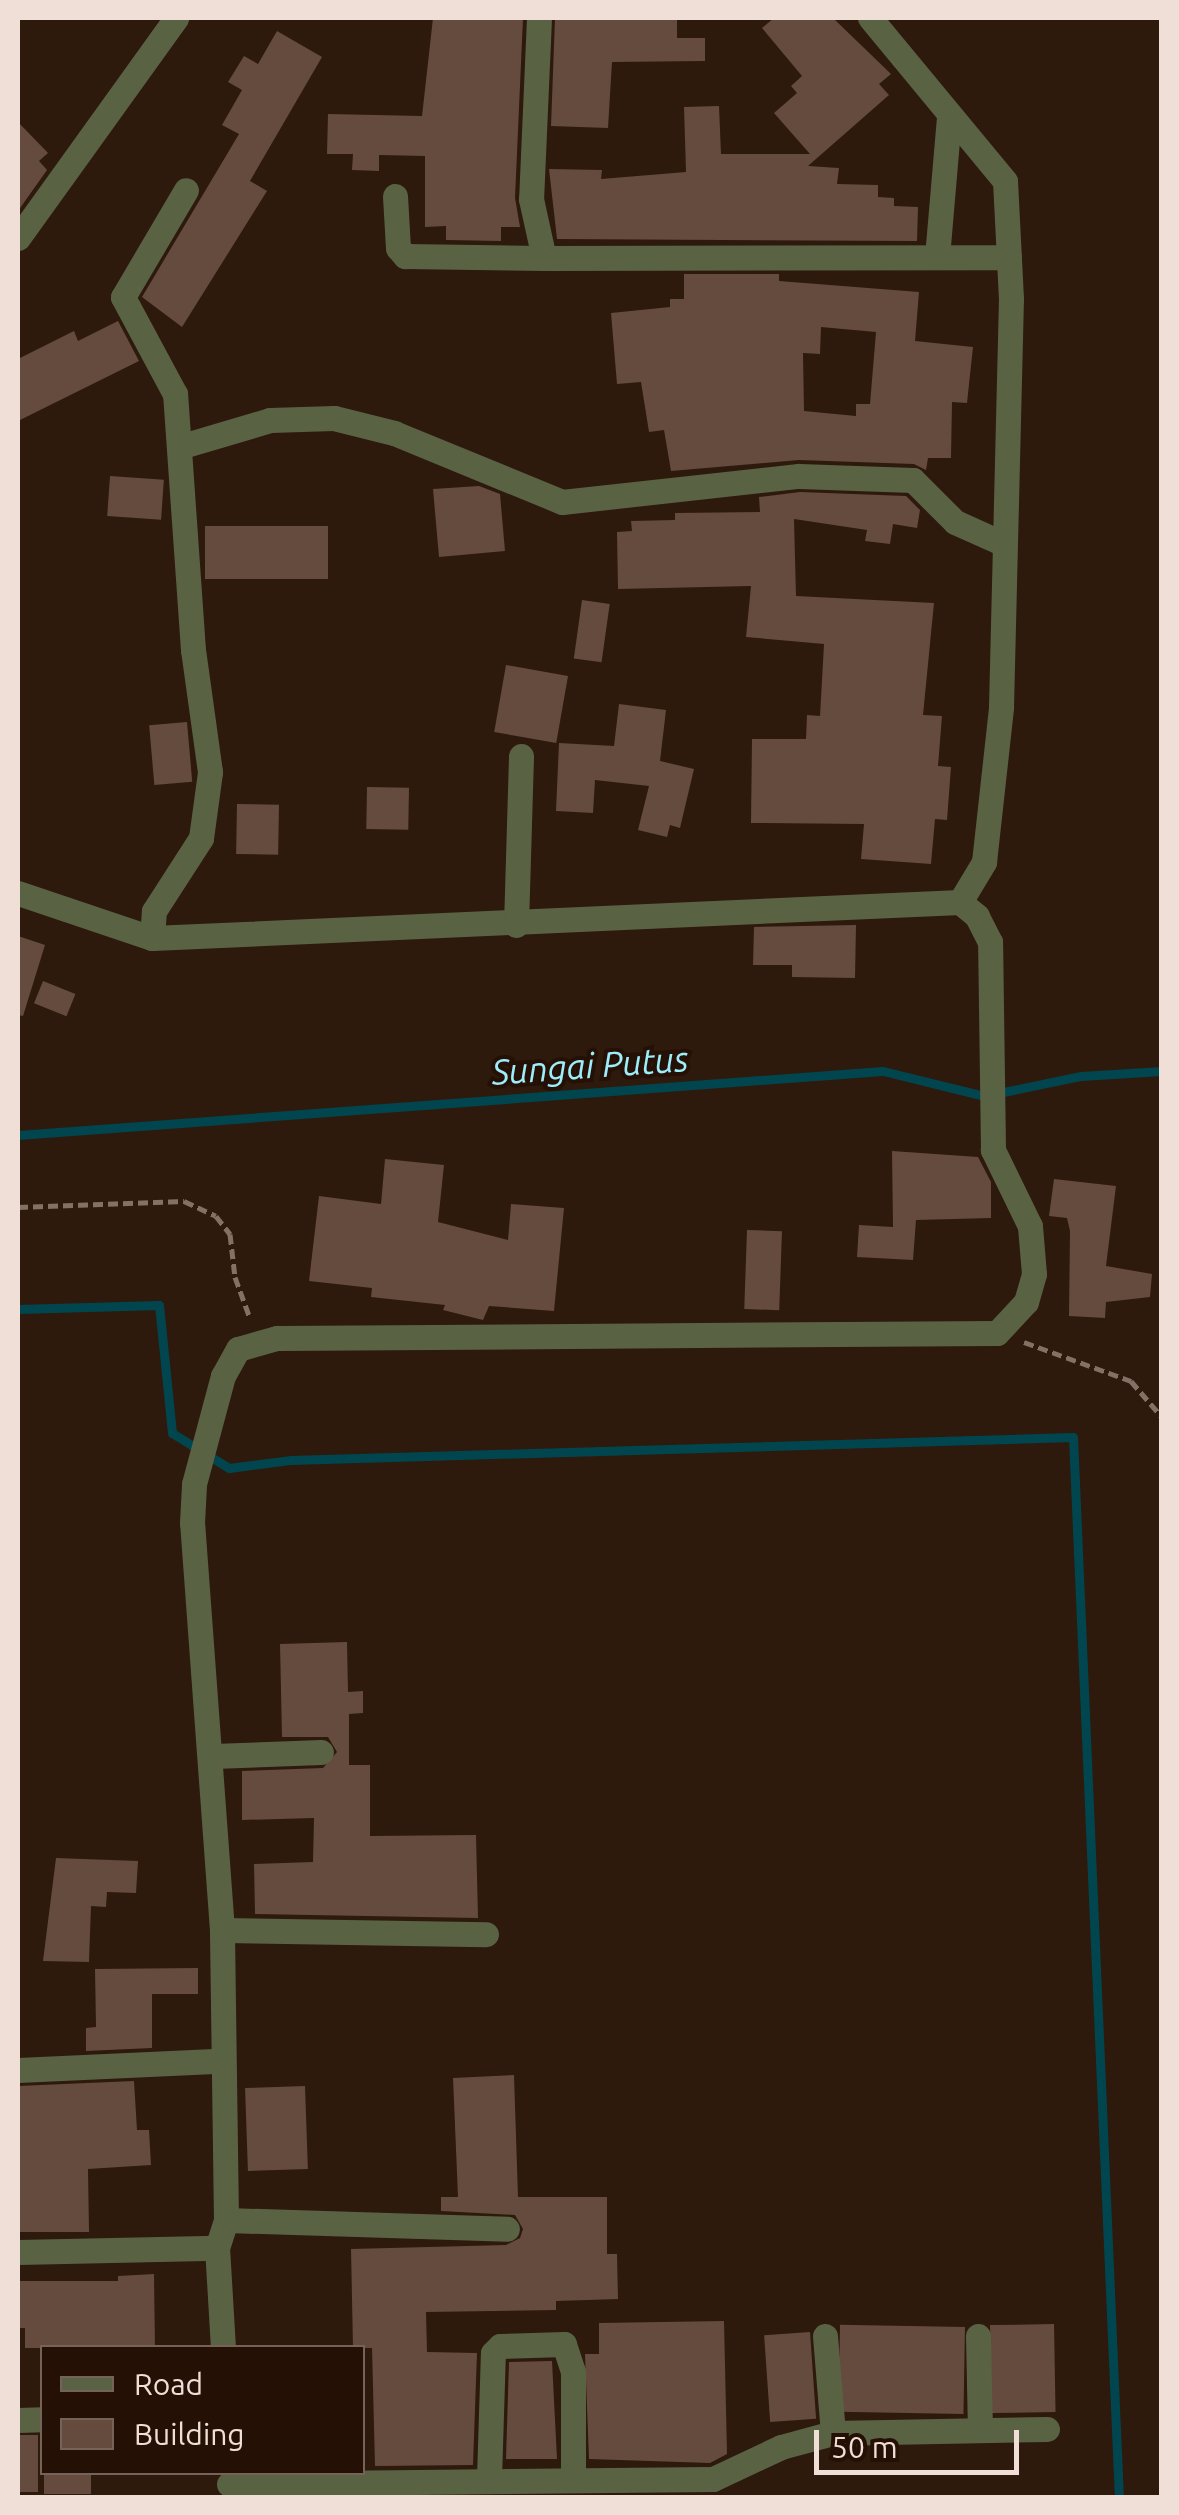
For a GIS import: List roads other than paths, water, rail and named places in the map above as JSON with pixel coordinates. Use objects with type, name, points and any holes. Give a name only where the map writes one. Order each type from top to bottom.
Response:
[{"type":"street","points":[[18,238],[176,18]]},
{"type":"street","points":[[539,18],[531,199],[544,258]]},
{"type":"street","points":[[870,18],[1006,181],[1001,707],[984,862],[960,902]]},
{"type":"street","points":[[937,257],[949,117]]},
{"type":"street","points":[[152,938],[154,910],[201,838],[210,772],[193,650],[180,447],[169,375],[123,298],[186,190]]},
{"type":"street","points":[[395,196],[398,248],[406,256],[1008,257]]},
{"type":"street","points":[[180,447],[270,420],[334,418],[394,433],[562,502],[799,476],[914,480],[955,522],[1002,543]]},
{"type":"street","points":[[516,925],[521,756]]},
{"type":"street","points":[[18,893],[152,938],[516,925],[960,902],[978,916],[990,942],[993,1150],[1030,1226],[1034,1274],[1026,1302],[998,1333],[258,1339],[238,1349],[223,1376],[194,1484],[196,1602],[213,1756],[222,1930],[220,2061],[226,2220],[217,2248],[223,2345]]},
{"type":"street","points":[[213,1756],[321,1752]]},
{"type":"street","points":[[222,1930],[486,1934]]},
{"type":"street","points":[[18,2070],[220,2061]]},
{"type":"street","points":[[226,2220],[507,2229]]},
{"type":"street","points":[[18,2252],[217,2248]]},
{"type":"street","points":[[825,2336],[833,2433]]},
{"type":"street","points":[[978,2336],[980,2430]]},
{"type":"street","points":[[489,2478],[493,2353],[500,2346],[564,2344],[571,2352],[574,2476]]},
{"type":"street","points":[[229,2485],[353,2477],[713,2479],[781,2446],[833,2433],[1047,2429]]},
{"type":"waterway","name":"Sungai Putus","points":[[18,1135],[883,1071],[984,1096],[1081,1076],[1162,1071]]},
{"type":"waterway","points":[[18,1309],[159,1305],[172,1433],[229,1468],[291,1460],[1073,1437],[1119,2498]]}]
